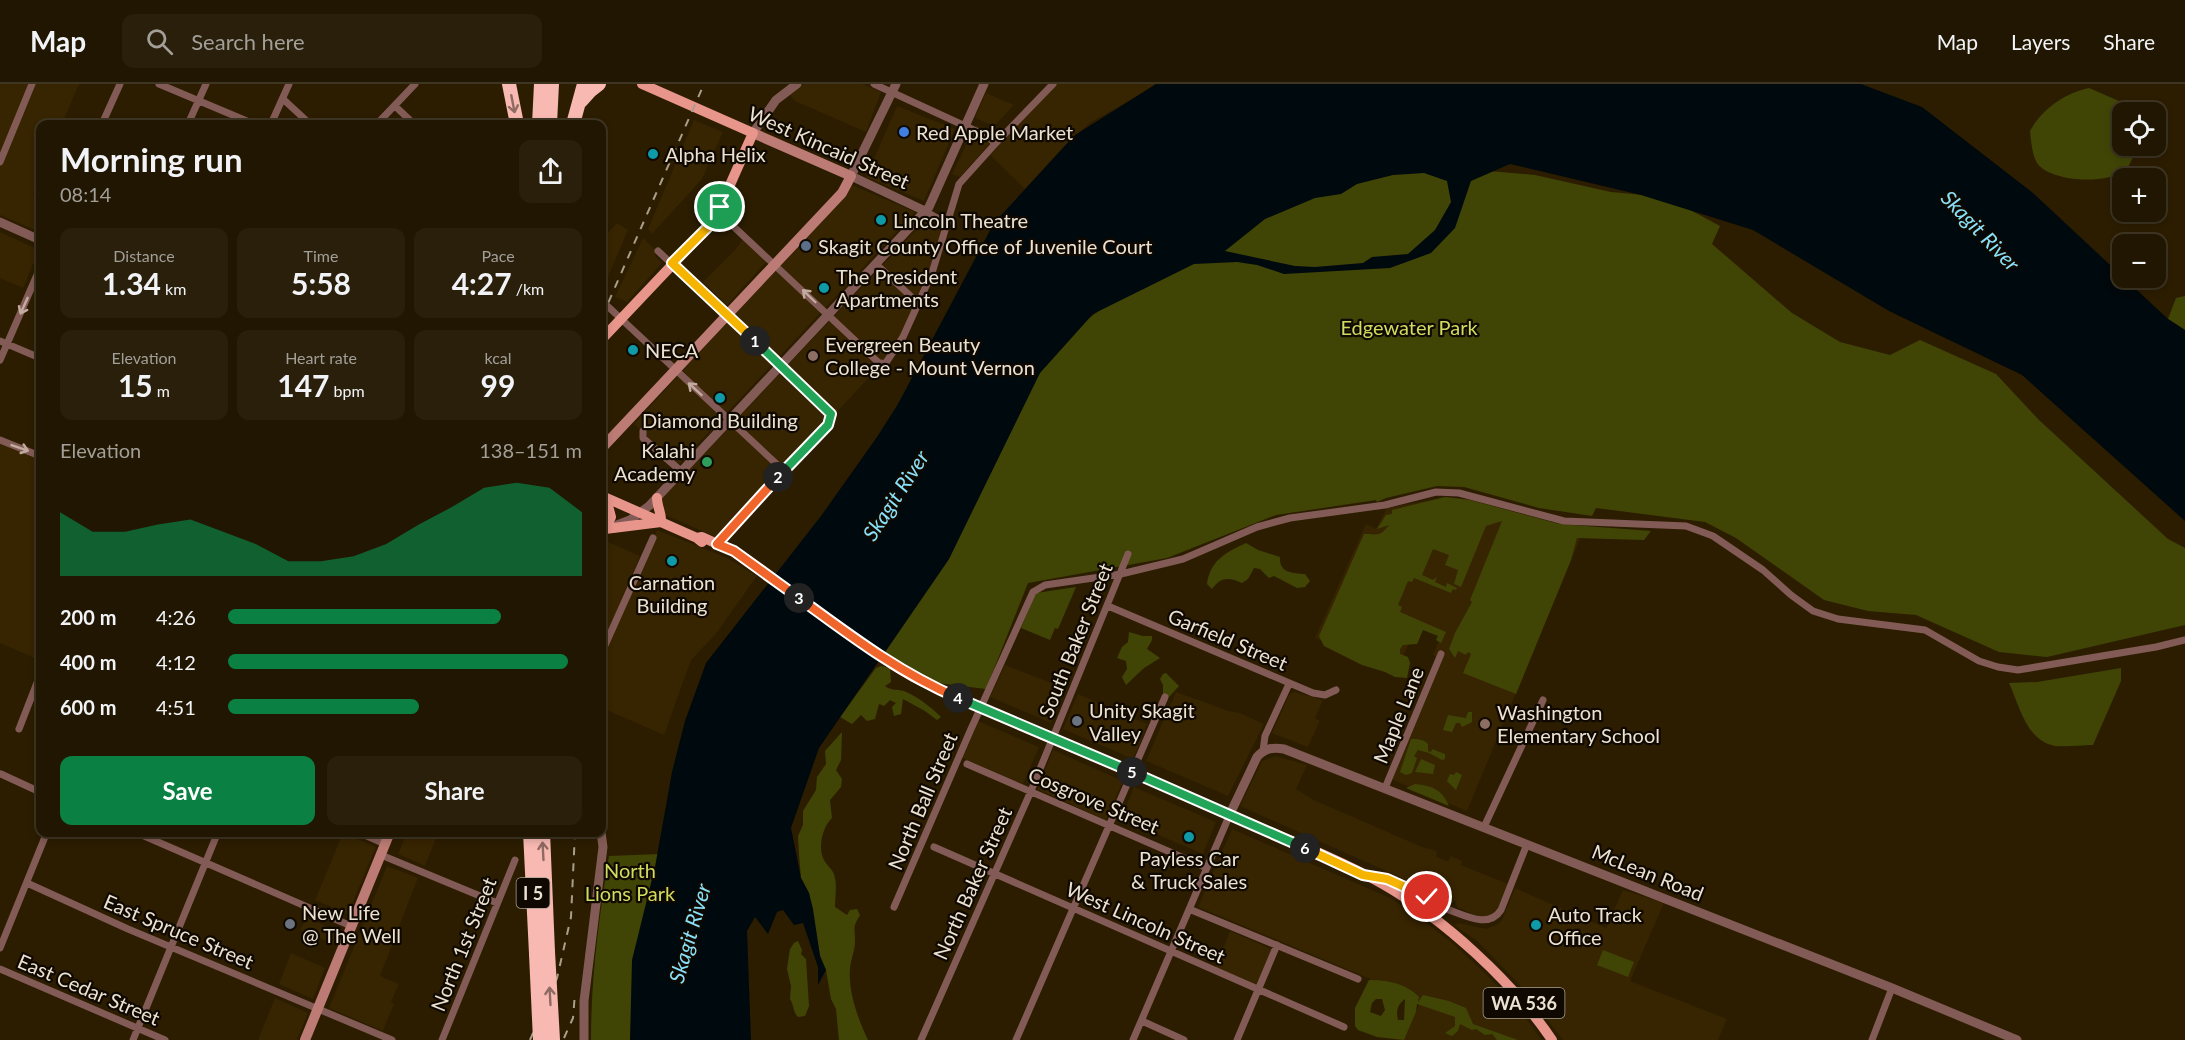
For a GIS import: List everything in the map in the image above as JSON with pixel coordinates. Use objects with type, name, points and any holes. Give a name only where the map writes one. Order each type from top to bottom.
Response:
[{"type":"highway","points":[[509,84],[516,120]]},
{"type":"highway","points":[[539,120],[541,84]]},
{"type":"highway","points":[[550,120],[552,84]]},
{"type":"highway","points":[[575,118],[584,84]]},
{"type":"highway","points":[[575,118],[584,98],[598,84]]},
{"type":"highway","name":"I 5","points":[[530,837],[553,1040]]},
{"type":"highway","name":"I 5","points":[[540,1040],[543,837]]},
{"type":"main road","name":"West Kincaid Street","points":[[642,84],[851,176]]},
{"type":"main road","points":[[606,334],[709,226],[718,212],[753,133]]},
{"type":"main road","points":[[606,443],[842,193],[851,176]]},
{"type":"main road","name":"WA 536","points":[[606,498],[742,558]]},
{"type":"main road","points":[[606,531],[661,522],[662,516],[657,508],[657,498]]},
{"type":"main road","points":[[606,503],[611,517],[606,526]]},
{"type":"main road","name":"WA 536","points":[[697,538],[702,537],[734,551],[893,665],[914,677],[1052,739],[1230,814],[1384,885],[1463,942],[1492,969],[1552,1040]]},
{"type":"main road","points":[[305,1040],[388,837]]},
{"type":"street","points":[[0,162],[32,84]]},
{"type":"street","points":[[104,120],[120,84]]},
{"type":"street","points":[[159,84],[244,120]]},
{"type":"street","points":[[190,120],[206,84]]},
{"type":"street","points":[[273,120],[289,84]]},
{"type":"street","points":[[380,120],[415,84]]},
{"type":"street","points":[[753,133],[776,100],[797,84]]},
{"type":"street","points":[[874,84],[894,88],[989,137],[995,144]]},
{"type":"street","points":[[606,530],[630,520],[657,498],[925,211],[984,84]]},
{"type":"street","points":[[718,212],[882,364],[887,362],[903,337],[932,273],[959,184],[1053,84]]},
{"type":"street","points":[[851,176],[894,88]]},
{"type":"street","points":[[283,99],[306,120]]},
{"type":"street","points":[[394,106],[410,120]]},
{"type":"street","name":"West Kincaid Street","points":[[851,176],[925,211],[937,219],[944,228]]},
{"type":"street","points":[[0,222],[36,238]]},
{"type":"street","points":[[658,250],[830,412],[828,425],[717,544]]},
{"type":"street","points":[[876,264],[918,303]]},
{"type":"street","points":[[0,360],[4,342],[36,276]]},
{"type":"street","points":[[606,305],[784,471]]},
{"type":"street","points":[[4,342],[36,356]]},
{"type":"street","points":[[643,431],[643,438],[682,472]]},
{"type":"street","points":[[0,440],[36,454]]},
{"type":"street","points":[[1121,574],[1183,559],[1257,527],[1290,518],[1385,505],[1436,492],[1459,493],[1564,520],[1686,526],[1713,537],[1763,570],[1813,611],[1838,619],[1925,630],[1979,661],[1998,667],[2018,670],[2185,640]]},
{"type":"street","points":[[606,643],[653,538]]},
{"type":"street","name":"South Baker Street","points":[[1052,739],[1128,554]]},
{"type":"street","name":"North Ball Street","points":[[894,907],[1033,592],[1045,585],[1121,574]]},
{"type":"street","name":"Garfield Street","points":[[1108,606],[1289,684],[1321,695],[1336,690]]},
{"type":"street","name":"Maple Lane","points":[[1385,788],[1441,654]]},
{"type":"street","points":[[1133,1040],[1249,770],[1263,751],[1265,736],[1289,684]]},
{"type":"street","points":[[19,729],[36,693]]},
{"type":"street","points":[[1016,1040],[1164,697]]},
{"type":"street","points":[[1484,827],[1544,700]]},
{"type":"street","name":"North Baker Street","points":[[921,1040],[1052,739]]},
{"type":"street","name":"McLean Road","points":[[1263,751],[1284,749],[1892,988],[2017,1040]]},
{"type":"street","name":"Cosgrove Street","points":[[967,764],[1207,868]]},
{"type":"street","points":[[1,774],[36,790]]},
{"type":"street","points":[[0,948],[45,837]]},
{"type":"street","points":[[146,837],[351,926]]},
{"type":"street","points":[[134,1040],[216,837]]},
{"type":"street","points":[[369,837],[385,844]]},
{"type":"street","points":[[584,1040],[584,1001],[603,848],[602,837]]},
{"type":"street","points":[[1418,908],[1421,904],[1430,903],[1479,921],[1497,917],[1527,844]]},
{"type":"street","name":"West Lincoln Street","points":[[934,848],[1344,1027]]},
{"type":"street","points":[[381,855],[497,903]]},
{"type":"street","name":"North 1st Street","points":[[442,1040],[514,860]]},
{"type":"street","points":[[1363,875],[1387,879],[1441,906]]},
{"type":"street","name":"East Spruce Street","points":[[27,883],[171,947],[392,1040]]},
{"type":"street","points":[[1189,909],[1358,979]]},
{"type":"street","points":[[1237,1040],[1278,945]]},
{"type":"street","name":"East Cedar Street","points":[[0,969],[165,1040]]},
{"type":"street","points":[[1872,1040],[1892,988]]},
{"type":"street","points":[[1142,1021],[1184,1040]]},
{"type":"shaded area","points":[[0,84],[79,84],[64,120],[36,120],[36,186],[33,194],[36,195],[36,230],[0,215]]},
{"type":"shaded area","points":[[804,84],[862,84],[881,92],[866,132],[795,101],[790,95]]},
{"type":"shaded area","points":[[1057,84],[1160,84],[1091,122],[1065,145],[1025,189],[990,155]]},
{"type":"shaded area","points":[[986,93],[1014,105],[994,126],[975,118]]},
{"type":"shaded area","points":[[897,106],[955,129],[924,201],[866,177]]},
{"type":"shaded area","points":[[694,120],[723,132],[702,179],[652,234],[648,229]]},
{"type":"shaded area","points":[[976,125],[997,135],[960,177],[952,174]]},
{"type":"shaded area","points":[[852,185],[915,212],[678,465],[634,424]]},
{"type":"shaded area","points":[[927,218],[941,231],[937,253],[929,278],[899,339],[883,363],[718,538],[652,509]]},
{"type":"shaded area","points":[[617,223],[628,230],[606,282],[606,235]]},
{"type":"shaded area","points":[[0,232],[36,249],[36,257],[23,288],[0,278]]},
{"type":"shaded area","points":[[643,238],[656,251],[655,256],[662,263],[627,302],[615,297]]},
{"type":"shaded area","points":[[743,239],[767,261],[727,305],[703,282]]},
{"type":"shaded area","points":[[0,442],[36,457],[36,659],[0,643]]},
{"type":"shaded area","name":"Washington Elementary School","points":[[1447,497],[1466,499],[1546,521],[1585,527],[1467,811],[1388,778],[1437,657],[1433,655],[1443,631],[1420,621],[1396,670],[1315,638],[1366,524],[1376,529],[1387,508]]},
{"type":"shaded area","points":[[657,530],[725,557],[757,576],[715,635],[691,660],[664,735],[606,710],[606,655],[612,634]]},
{"type":"shaded area","points":[[608,542],[640,556],[606,636],[606,543]]},
{"type":"shaded area","points":[[1005,665],[1064,688],[1051,723],[990,697]]},
{"type":"shaded area","points":[[1176,692],[1240,713],[1264,724],[1228,796],[1146,761]]},
{"type":"shaded area","points":[[1294,692],[1323,700],[1315,718],[1320,721],[1308,747],[1272,733],[1289,695]]},
{"type":"shaded area","points":[[1078,694],[1147,724],[1133,759],[1063,729]]},
{"type":"shaded area","points":[[978,721],[1039,747],[1023,784],[962,758]]},
{"type":"shaded area","points":[[1053,750],[1123,781],[1106,820],[1037,789]]},
{"type":"shaded area","points":[[1275,756],[1307,765],[1296,789],[1314,800],[1422,847],[1437,851],[1436,857],[1448,861],[1451,856],[1462,861],[1461,865],[1508,884],[1497,911],[1489,918],[1479,917],[1457,907],[1456,902],[1240,806],[1262,761]]},
{"type":"shaded area","points":[[1134,787],[1216,822],[1203,854],[1121,819]]},
{"type":"shaded area","points":[[1232,829],[1390,898],[1413,913],[1451,942],[1486,974],[1518,1008],[1542,1040],[1404,1040],[1421,1000],[1198,907]]},
{"type":"shaded area","points":[[341,837],[352,837],[376,847],[348,914],[315,900]]},
{"type":"shaded area","points":[[405,837],[436,837],[425,866],[398,854]]},
{"type":"shaded area","points":[[387,866],[418,878],[380,976],[399,984],[383,1031],[329,1008]]},
{"type":"shaded area","points":[[1515,888],[1606,928],[1623,890],[1664,903],[1630,981],[1727,1019],[1718,1040],[1563,1040],[1518,983],[1477,941],[1454,925],[1459,923],[1486,929],[1498,924],[1502,920]]},
{"type":"shaded area","points":[[307,918],[342,933],[336,945],[300,930]]},
{"type":"shaded area","points":[[1230,931],[1273,950],[1258,986],[1215,969]]},
{"type":"shaded area","points":[[291,953],[325,968],[313,999],[279,984]]},
{"type":"shaded area","points":[[275,998],[308,1013],[297,1040],[258,1040]]},
{"type":"green space","points":[[2089,88],[2120,102],[2112,102],[2112,156],[2134,156],[2127,168],[2112,168],[2112,176],[2093,179],[2066,178],[2044,169],[2037,163],[2030,131],[2055,103],[2080,90]]},
{"type":"green space","name":"Edgewater Park","points":[[1398,163],[1535,175],[1611,192],[1643,195],[1681,205],[1720,226],[1712,244],[1792,313],[1840,342],[1890,355],[1920,340],[1996,374],[2039,420],[2168,539],[2185,548],[2185,625],[2047,657],[1999,652],[1916,615],[1868,611],[1824,600],[1736,538],[1705,522],[1596,508],[1592,516],[1539,508],[1464,487],[1437,486],[1377,502],[1376,500],[1276,515],[1167,558],[1028,583],[986,689],[921,681],[881,658],[949,559],[1022,397],[1081,324],[1190,245]]},
{"type":"green space","points":[[2185,296],[2185,330],[2168,319],[2176,298]]},
{"type":"green space","name":"Washington Elementary School","points":[[1445,497],[1470,500],[1559,524],[1651,531],[1644,540],[1577,538],[1571,560],[1516,694],[1463,673],[1471,654],[1468,652],[1466,655],[1458,651],[1455,658],[1449,649],[1472,602],[1470,600],[1502,521],[1486,526],[1461,587],[1454,584],[1458,570],[1445,565],[1449,555],[1433,549],[1422,575],[1433,580],[1437,577],[1435,582],[1446,587],[1447,583],[1457,588],[1456,590],[1453,589],[1451,593],[1414,578],[1412,582],[1408,581],[1398,605],[1402,607],[1400,612],[1446,632],[1441,643],[1436,640],[1438,636],[1423,630],[1417,644],[1403,645],[1400,654],[1408,657],[1410,663],[1407,678],[1395,677],[1362,665],[1324,646],[1319,636],[1364,534],[1382,532],[1389,525],[1377,529],[1386,515],[1392,514],[1392,510]]},
{"type":"green space","points":[[1246,543],[1258,550],[1280,557],[1284,569],[1305,574],[1310,581],[1305,587],[1297,588],[1274,576],[1269,578],[1260,569],[1254,568],[1248,579],[1242,583],[1225,579],[1212,589],[1207,584],[1216,563],[1226,554]]},
{"type":"green space","points":[[1076,587],[1058,629],[1055,628],[1050,640],[1021,628],[1036,593]]},
{"type":"green space","points":[[1129,632],[1152,636],[1147,649],[1160,658],[1144,668],[1126,685],[1122,677],[1127,669],[1126,661],[1117,658],[1122,647],[1128,642]]},
{"type":"green space","points":[[881,666],[890,668],[891,682],[885,686],[914,696],[941,717],[937,720],[903,699],[901,714],[894,716],[892,707],[896,703],[890,700],[884,706],[879,704],[875,719],[867,721],[861,715],[852,724],[840,717],[876,668]]},
{"type":"green space","points":[[2121,668],[2121,681],[2093,745],[2055,746],[2045,743],[2030,729],[2009,683],[2037,682]]},
{"type":"green space","points":[[1166,673],[1179,686],[1169,697],[1163,695],[1163,685],[1160,679]]},
{"type":"green space","points":[[1468,712],[1472,712],[1472,722],[1462,727],[1460,723],[1456,723],[1452,732],[1443,730],[1448,715],[1466,718]]},
{"type":"green space","points":[[842,732],[841,760],[836,770],[842,779],[841,787],[830,800],[832,818],[824,831],[821,848],[824,861],[834,875],[835,907],[847,915],[850,910],[857,909],[860,915],[855,927],[850,977],[854,1005],[868,1040],[839,1040],[836,1009],[831,999],[826,970],[820,956],[809,893],[801,878],[799,855],[798,836],[803,825],[803,811],[816,790],[817,777],[826,764],[825,751]]},
{"type":"green space","points":[[1411,739],[1424,741],[1428,744],[1428,751],[1431,752],[1432,749],[1445,754],[1445,759],[1442,760],[1418,750],[1414,756],[1417,758],[1412,773],[1406,775],[1400,772]]},
{"type":"green space","points":[[1421,759],[1435,765],[1433,774],[1415,772]]},
{"type":"green space","points":[[1456,772],[1462,775],[1456,790],[1447,781],[1450,774],[1454,775]]},
{"type":"green space","points":[[1415,784],[1436,789],[1449,806],[1406,788]]},
{"type":"green space","name":"North Lions Park","points":[[660,854],[633,1040],[591,1040],[596,948],[609,856]]},
{"type":"green space","points":[[798,941],[802,950],[801,954],[806,959],[809,1006],[805,1016],[798,1017],[790,999],[791,986],[787,969],[790,949]]},
{"type":"green space","points":[[1603,950],[1634,962],[1628,977],[1597,965]]},
{"type":"green space","points":[[1369,980],[1389,982],[1402,985],[1414,992],[1419,997],[1418,1002],[1423,995],[1466,1008],[1473,1024],[1518,1040],[1497,1040],[1492,1034],[1485,1035],[1476,1029],[1472,1030],[1460,1024],[1458,1031],[1452,1036],[1445,1033],[1455,1026],[1455,1017],[1417,1004],[1404,1040],[1377,1037],[1358,1030],[1355,1026],[1355,1008]],"holes":[[[1376,999],[1382,999],[1385,1010],[1381,1016],[1370,1012],[1372,1003]],[[1405,999],[1404,1020],[1398,1020],[1398,1008]]]},
{"type":"water","name":"Skagit River","points":[[1156,84],[1861,84],[1922,107],[2033,193],[2112,267],[2112,288],[2135,288],[2168,319],[2185,330],[2185,521],[2022,375],[1889,311],[1753,230],[1641,195],[1510,164],[1471,181],[1455,228],[1431,253],[1390,268],[1284,274],[1257,265],[1237,262],[1194,264],[1093,314],[1040,373],[949,559],[819,748],[791,828],[801,878],[809,893],[813,909],[820,956],[826,970],[818,985],[818,967],[803,923],[794,925],[783,910],[777,912],[768,934],[755,917],[747,931],[751,1040],[630,1040],[632,960],[655,867],[672,772],[685,721],[706,663],[821,516],[877,437],[898,404],[994,223],[1075,135]],"holes":[[[1424,173],[1447,181],[1451,202],[1435,230],[1408,254],[1372,257],[1363,263],[1315,267],[1295,266],[1225,251],[1265,219],[1315,198],[1341,194],[1357,184],[1393,175]]]},
{"type":"railway","points":[[606,308],[704,84]]},
{"type":"railway","points":[[530,1040],[557,978],[571,917],[575,837]]},
{"type":"railway","points":[[564,1038],[573,1018],[575,993]]},
{"type":"place","name":"Red Apple Market","points":[[904,132]]},
{"type":"place","name":"Alpha Helix","points":[[653,154]]},
{"type":"place","name":"Lincoln Theatre","points":[[881,220]]},
{"type":"place","name":"Skagit County Office of Juvenile Court","points":[[806,246]]},
{"type":"place","name":"The President Apartments","points":[[824,288]]},
{"type":"place","name":"NECA","points":[[633,350]]},
{"type":"place","name":"Evergreen Beauty College - Mount Vernon","points":[[813,356]]},
{"type":"place","name":"Diamond Building","points":[[720,398]]},
{"type":"place","name":"Kalahi Academy","points":[[707,462]]},
{"type":"place","name":"Carnation Building","points":[[672,561]]},
{"type":"place","name":"Unity Skagit Valley","points":[[1077,721]]},
{"type":"place","name":"Washington Elementary School","points":[[1485,724]]},
{"type":"place","name":"Payless Car & Truck Sales","points":[[1189,837]]},
{"type":"place","name":"New Life @ The Well","points":[[290,924]]},
{"type":"place","name":"Auto Track Office","points":[[1536,925]]},
{"type":"route","points":[[720,207],[709,226],[672,263],[831,414],[828,425],[717,544],[734,551],[893,665],[933,687],[1223,811],[1363,875],[1387,879],[1427,897]]}]
